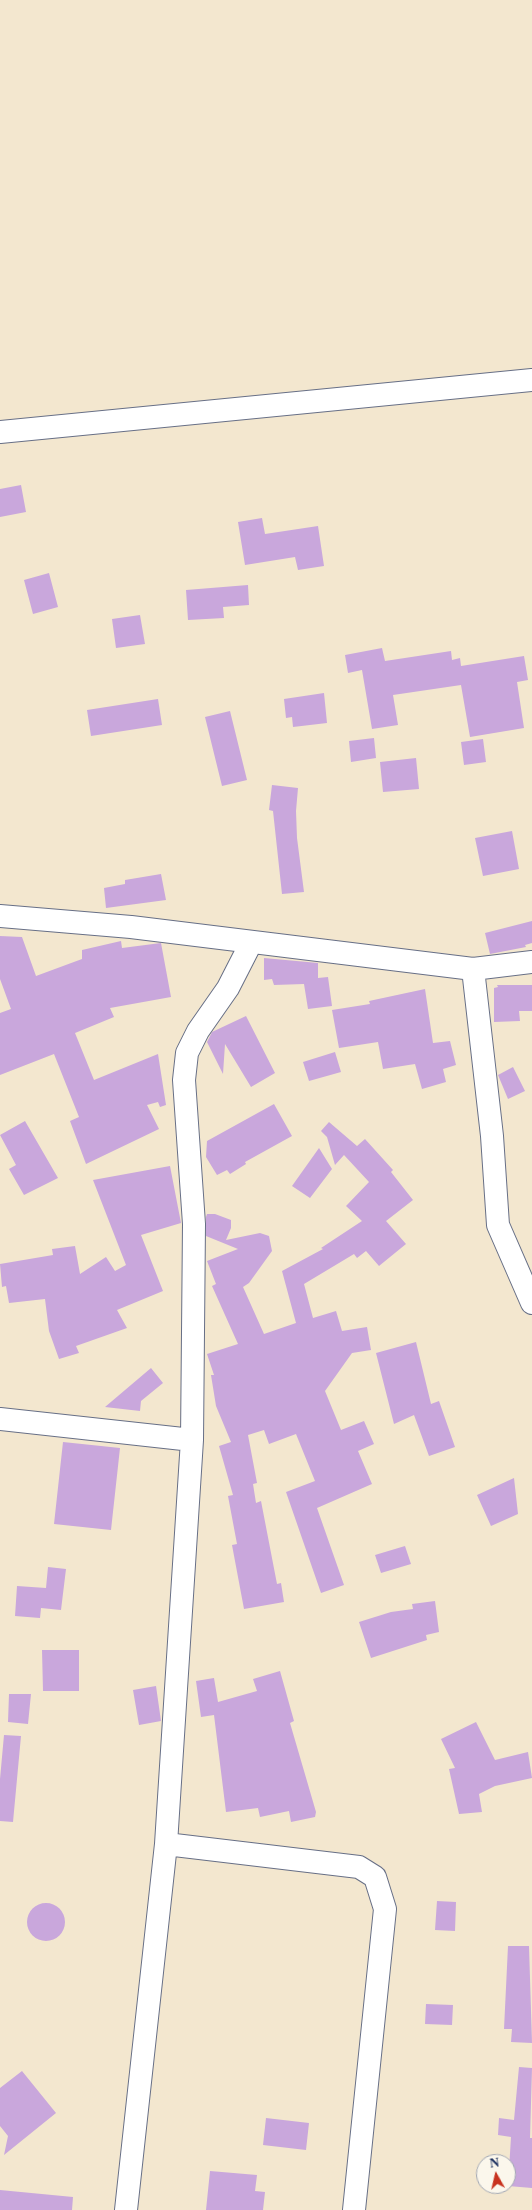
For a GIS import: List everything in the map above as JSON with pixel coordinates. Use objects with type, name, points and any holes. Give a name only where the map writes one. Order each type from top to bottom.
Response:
[{"type":"street","points":[[0,432],[532,380]]},
{"type":"street","points":[[0,916],[131,927],[251,943],[473,969],[532,962]]},
{"type":"street","points":[[126,2210],[166,1844],[192,1440],[194,1224],[184,1080],[187,1053],[198,1031],[228,988],[251,943]]},
{"type":"street","points":[[473,969],[492,1136],[498,1225],[532,1303]]},
{"type":"street","points":[[0,1419],[192,1440]]},
{"type":"street","points":[[166,1844],[359,1867],[375,1877],[385,1909],[354,2210]]},
{"type":"building","points":[[21,485],[26,512],[0,517],[0,489]]},
{"type":"building","points":[[262,518],[265,534],[318,526],[324,566],[298,570],[295,557],[245,565],[238,522]]},
{"type":"building","points":[[49,573],[58,607],[33,614],[24,580]]},
{"type":"building","points":[[248,585],[249,605],[223,607],[224,618],[188,620],[186,590]]},
{"type":"building","points":[[140,615],[145,644],[116,648],[112,619]]},
{"type":"building","points":[[382,648],[385,661],[451,651],[452,660],[460,658],[461,666],[524,656],[528,680],[517,682],[524,728],[470,737],[461,685],[393,695],[398,725],[372,729],[362,670],[348,673],[345,655]]},
{"type":"building","points":[[324,693],[327,723],[293,727],[292,717],[286,718],[284,699]]},
{"type":"building","points":[[158,699],[162,725],[91,736],[87,710]]},
{"type":"building","points":[[230,711],[247,780],[222,786],[205,717]]},
{"type":"building","points":[[374,738],[376,758],[351,762],[349,741]]},
{"type":"building","points":[[483,739],[486,762],[464,765],[461,742]]},
{"type":"building","points":[[416,758],[419,789],[383,792],[380,762]]},
{"type":"building","points":[[272,785],[298,788],[296,811],[297,838],[304,892],[282,894],[273,811],[269,810]]},
{"type":"building","points":[[512,831],[519,869],[483,876],[475,838]]},
{"type":"building","points":[[161,874],[166,900],[106,908],[104,888],[125,884],[125,880]]},
{"type":"building","points":[[532,921],[532,943],[525,945],[526,947],[490,954],[485,933]]},
{"type":"building","points":[[0,936],[22,937],[36,976],[82,959],[82,950],[121,941],[122,948],[161,943],[171,997],[110,1008],[114,1017],[75,1033],[94,1080],[158,1054],[166,1105],[160,1107],[158,1102],[147,1105],[159,1129],[86,1164],[70,1121],[79,1117],[54,1054],[0,1075],[0,1013],[11,1009],[0,979]]},
{"type":"building","points":[[264,958],[318,963],[318,978],[328,977],[332,1006],[308,1009],[304,984],[274,985],[272,979],[264,980]]},
{"type":"building","points":[[497,985],[532,985],[532,1011],[519,1011],[520,1021],[494,1022],[494,988],[498,987]]},
{"type":"building","points":[[425,989],[433,1043],[450,1041],[456,1065],[443,1069],[446,1082],[422,1089],[415,1064],[383,1069],[378,1042],[339,1048],[332,1010],[370,1004],[369,1001]]},
{"type":"building","points":[[246,1016],[275,1073],[251,1087],[225,1044],[223,1074],[207,1042],[212,1032]]},
{"type":"building","points":[[335,1052],[341,1072],[309,1081],[303,1062]]},
{"type":"building","points":[[513,1067],[525,1091],[508,1099],[498,1075]]},
{"type":"building","points":[[274,1104],[292,1136],[245,1162],[246,1164],[230,1174],[227,1170],[217,1175],[206,1157],[207,1141]]},
{"type":"building","points":[[25,1121],[58,1178],[24,1195],[9,1169],[16,1165],[0,1135]]},
{"type":"building","points":[[329,1122],[357,1146],[365,1139],[393,1170],[391,1172],[413,1200],[386,1221],[406,1244],[379,1266],[366,1251],[357,1258],[354,1254],[304,1284],[313,1318],[336,1311],[342,1331],[367,1327],[371,1350],[352,1353],[325,1391],[341,1430],[364,1421],[374,1444],[358,1451],[372,1484],[317,1508],[344,1585],[321,1593],[286,1492],[315,1481],[296,1434],[269,1444],[264,1430],[248,1435],[257,1483],[253,1484],[256,1503],[261,1501],[277,1584],[281,1583],[284,1602],[244,1609],[232,1545],[237,1544],[228,1496],[233,1495],[219,1446],[231,1442],[216,1406],[211,1375],[214,1375],[207,1354],[238,1344],[212,1286],[216,1284],[207,1261],[238,1249],[206,1236],[206,1217],[207,1214],[215,1214],[231,1220],[231,1228],[226,1240],[260,1233],[269,1236],[272,1251],[249,1283],[243,1287],[264,1334],[296,1323],[282,1271],[323,1249],[321,1248],[362,1221],[346,1206],[369,1182],[344,1155],[335,1165],[327,1137],[321,1131]]},
{"type":"building","points":[[319,1148],[332,1169],[310,1198],[292,1186]]},
{"type":"building","points":[[170,1166],[181,1223],[141,1235],[163,1291],[117,1310],[127,1328],[76,1346],[79,1353],[59,1359],[49,1331],[45,1299],[9,1303],[6,1286],[2,1287],[0,1264],[53,1255],[52,1249],[75,1246],[80,1274],[106,1257],[115,1271],[126,1265],[93,1180]]},
{"type":"building","points":[[416,1342],[431,1404],[439,1401],[455,1447],[429,1456],[414,1415],[394,1424],[376,1353]]},
{"type":"building","points":[[151,1368],[163,1383],[141,1401],[140,1411],[105,1407]]},
{"type":"building","points":[[63,1442],[120,1448],[111,1530],[54,1524]]},
{"type":"building","points":[[514,1478],[518,1514],[491,1526],[477,1495]]},
{"type":"building","points":[[405,1546],[411,1564],[381,1573],[375,1555]]},
{"type":"building","points":[[48,1567],[66,1569],[61,1610],[41,1608],[40,1618],[15,1616],[17,1586],[46,1588]]},
{"type":"building","points":[[435,1601],[439,1632],[426,1635],[427,1640],[371,1658],[359,1622],[391,1612],[413,1609],[412,1604]]},
{"type":"building","points":[[42,1650],[79,1650],[79,1691],[43,1691]]},
{"type":"building","points":[[280,1671],[294,1721],[290,1723],[316,1812],[315,1817],[291,1822],[289,1811],[260,1817],[258,1808],[226,1812],[214,1715],[201,1717],[196,1681],[214,1678],[218,1702],[257,1691],[253,1679]]},
{"type":"building","points":[[156,1686],[161,1721],[139,1725],[133,1690]]},
{"type":"building","points":[[9,1694],[31,1694],[28,1724],[8,1722]]},
{"type":"building","points":[[476,1722],[495,1760],[528,1752],[532,1778],[495,1786],[479,1794],[482,1812],[459,1814],[449,1769],[455,1768],[441,1739]]},
{"type":"building","points":[[4,1735],[21,1736],[13,1822],[0,1821],[0,1779]]},
{"type":"building","points":[[437,1901],[456,1902],[455,1931],[435,1930]]},
{"type":"building","points":[[42,1903],[50,1903],[62,1912],[65,1922],[62,1932],[56,1938],[50,1941],[42,1941],[30,1932],[27,1926],[27,1918],[36,1906]]},
{"type":"building","points":[[508,1946],[529,1946],[532,2043],[511,2042],[512,2029],[504,2029]]},
{"type":"building","points":[[426,2004],[453,2005],[452,2025],[425,2024]]},
{"type":"building","points":[[519,2067],[532,2068],[530,2138],[532,2138],[532,2188],[516,2187],[516,2154],[510,2154],[511,2137],[498,2135],[499,2118],[514,2120]]},
{"type":"building","points":[[22,2071],[56,2113],[4,2155],[8,2136],[0,2126],[0,2088]]},
{"type":"building","points":[[266,2118],[309,2123],[306,2150],[263,2145]]},
{"type":"building","points":[[210,2171],[257,2175],[255,2191],[265,2192],[263,2210],[206,2210]]},
{"type":"building","points":[[0,2190],[73,2197],[72,2210],[0,2210]]}]
